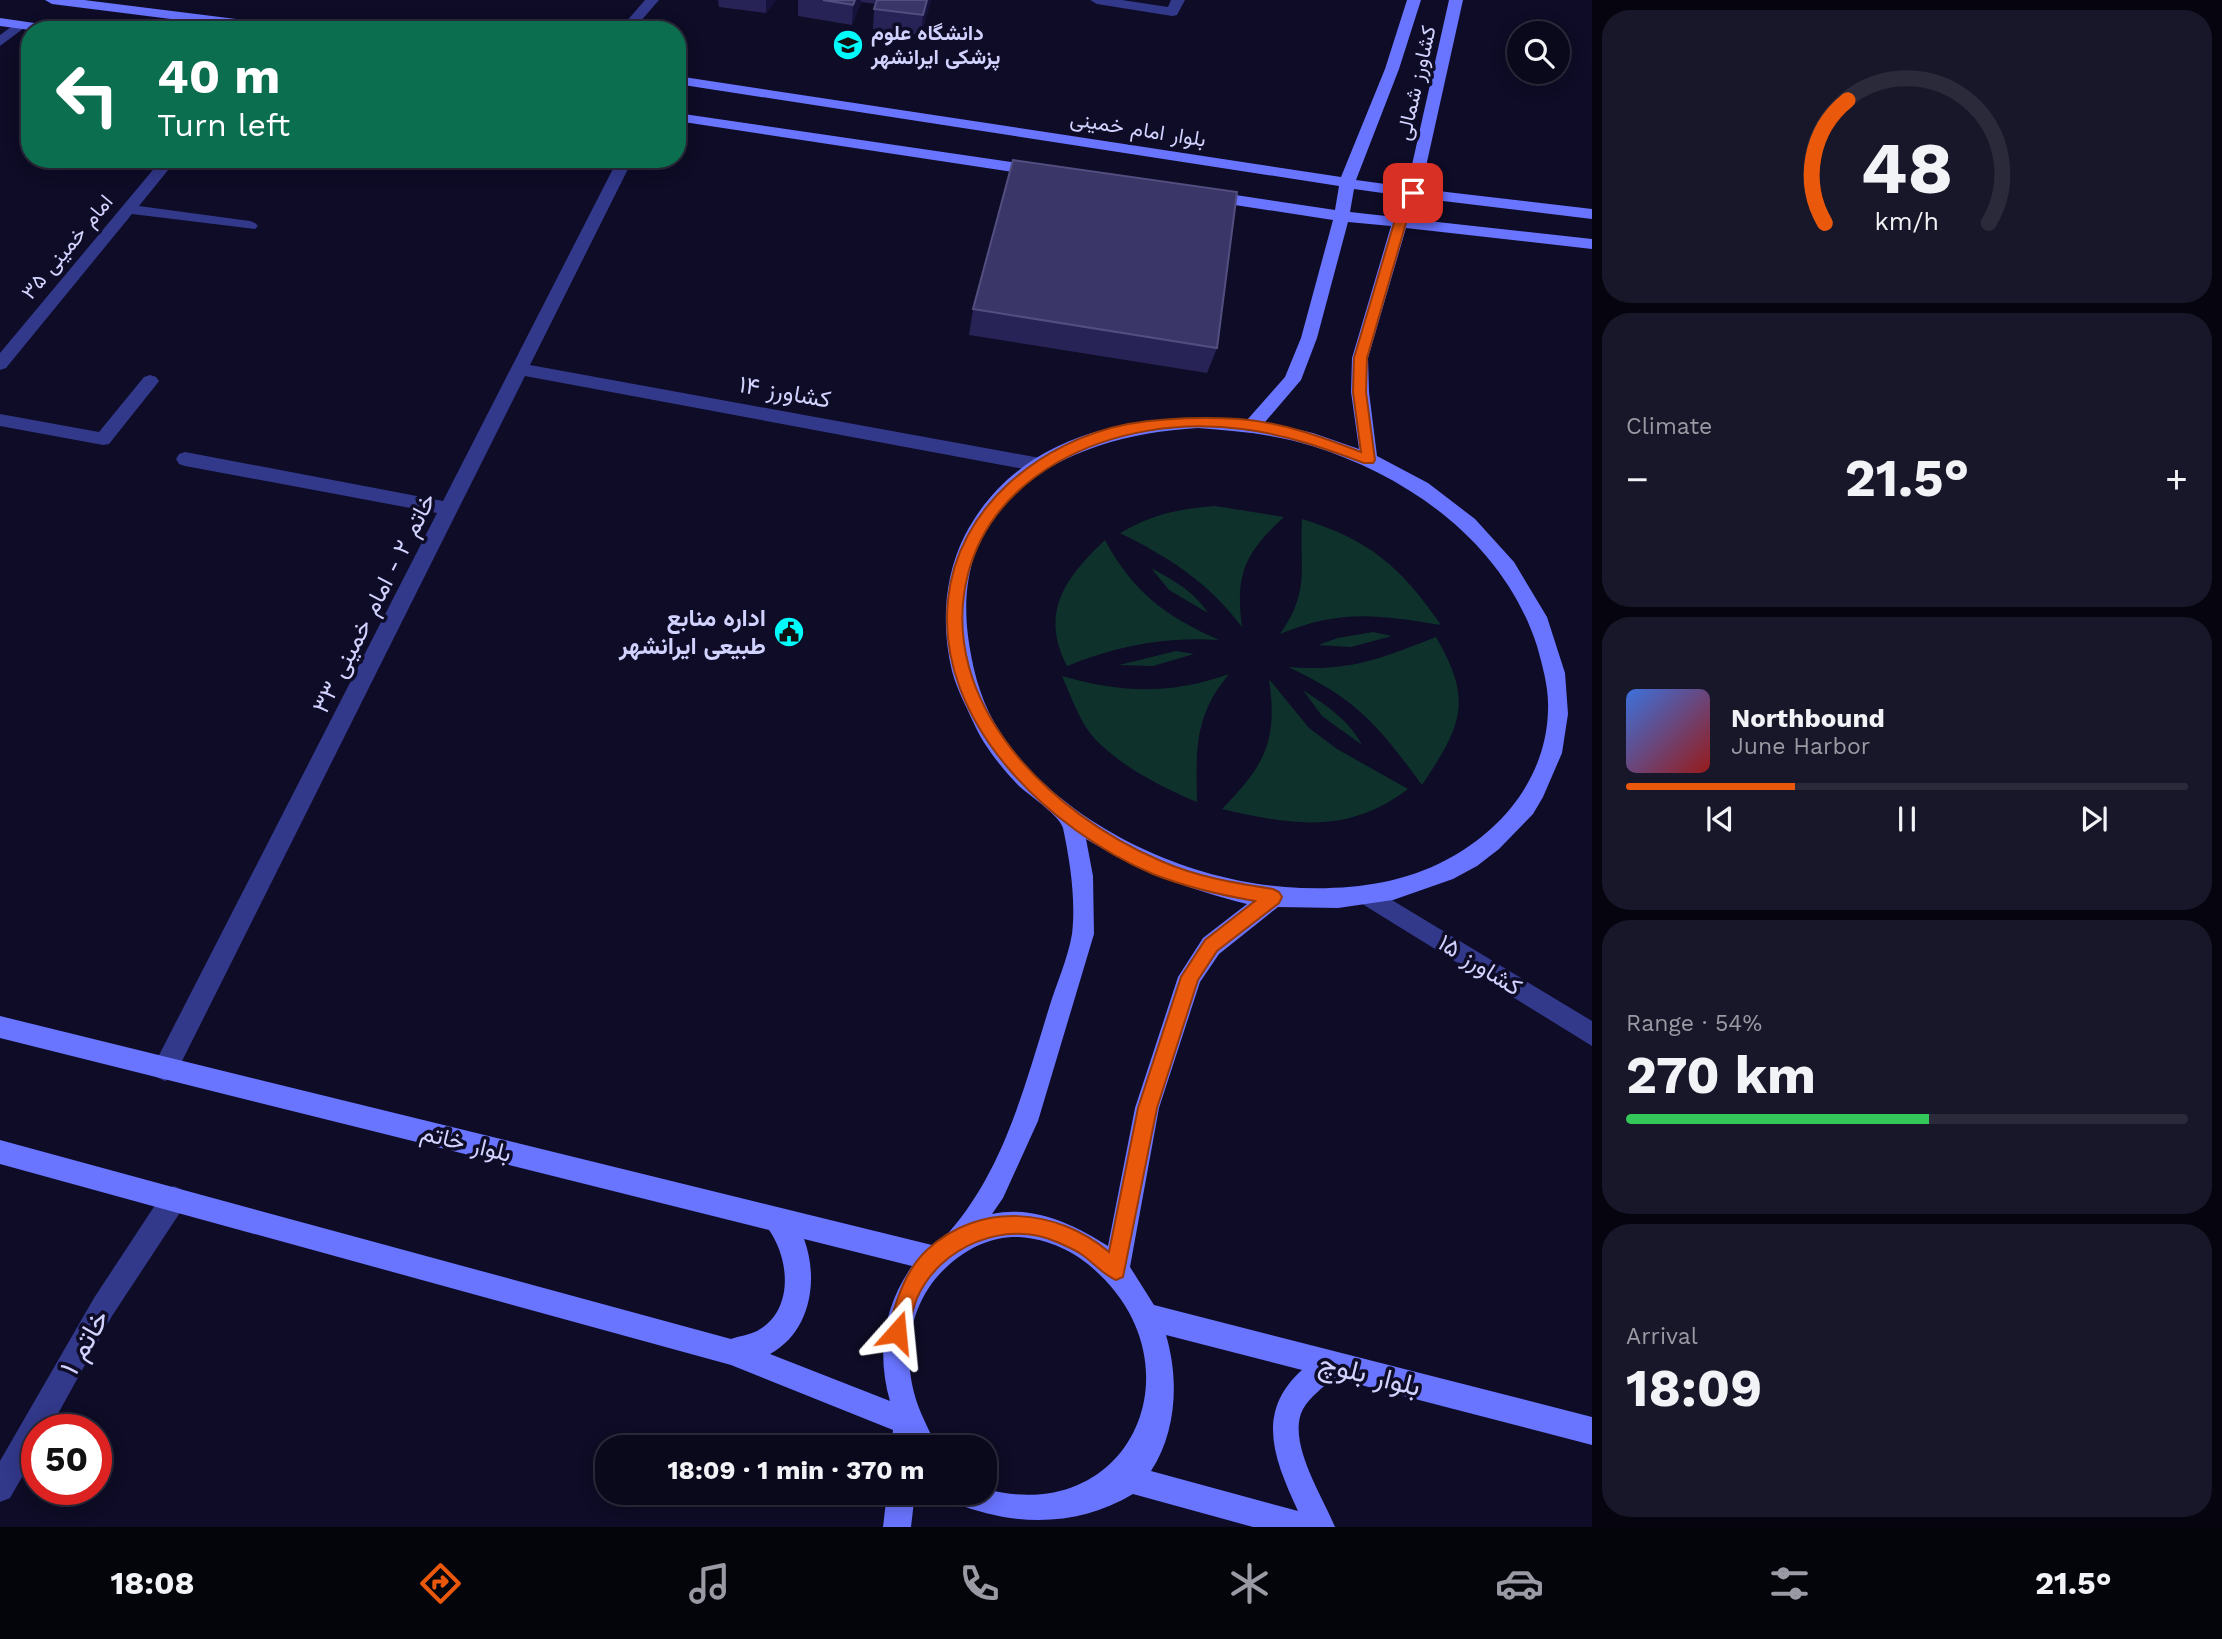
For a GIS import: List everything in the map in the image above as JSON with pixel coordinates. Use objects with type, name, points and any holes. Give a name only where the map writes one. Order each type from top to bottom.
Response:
[{"type":"main road","points":[[52,0],[219,21]]},
{"type":"main road","name":"کشاورز شمالی","points":[[1252,425],[1292,380],[1309,338],[1342,216],[1347,181],[1392,69],[1414,0]]},
{"type":"main road","name":"کشاورز شمالی","points":[[1368,460],[1360,392],[1360,358],[1400,223],[1413,193],[1457,0]]},
{"type":"main road","points":[[0,22],[19,25]]},
{"type":"main road","name":"بلوار امام خمینی","points":[[686,82],[1055,173]]},
{"type":"main road","name":"بلوار امام خمینی","points":[[686,118],[883,130],[1347,181],[1413,193],[1592,214]]},
{"type":"main road","points":[[1192,194],[1342,216],[1592,244]]},
{"type":"main road","points":[[1177,422],[1252,425],[1306,437],[1368,460],[1437,500],[1478,534],[1502,561],[1526,596],[1544,633],[1557,682],[1559,711],[1553,750],[1547,768],[1528,803],[1508,828],[1475,855],[1434,877],[1402,888],[1367,895],[1308,900],[1273,897],[1212,886],[1158,868],[1109,844],[1072,819],[1018,770],[990,732],[966,683],[955,636],[956,589],[969,546],[991,508],[1016,482],[1040,465],[1079,444],[1126,429],[1177,422]]},
{"type":"main road","points":[[960,1238],[994,1189],[1026,1121],[1083,934],[1082,876],[1072,819]]},
{"type":"main road","points":[[1116,1270],[1147,1108],[1190,977],[1211,946],[1273,897]]},
{"type":"main road","name":"بلوار خاتم","points":[[0,1027],[933,1258]]},
{"type":"main road","points":[[0,1152],[731,1352],[907,1435]]},
{"type":"main road","points":[[731,1352],[764,1342],[789,1320],[797,1290],[799,1267],[792,1242],[777,1219]]},
{"type":"main road","points":[[907,1435],[895,1377],[897,1332],[909,1291],[933,1258],[960,1238],[990,1227],[1022,1224],[1056,1231],[1077,1241],[1116,1270],[1148,1317],[1160,1359],[1161,1403],[1151,1444],[1129,1479],[1087,1517],[1050,1518],[1004,1512],[990,1505]]},
{"type":"main road","name":"بلوار بلوچ","points":[[1148,1317],[1592,1432]]},
{"type":"main road","points":[[1321,1527],[1296,1478],[1287,1447],[1288,1418],[1292,1399],[1330,1364]]},
{"type":"main road","points":[[1129,1479],[1305,1527]]},
{"type":"main road","points":[[897,1527],[900,1505]]},
{"type":"street","points":[[634,21],[652,0]]},
{"type":"street","points":[[1097,0],[1172,12],[1178,0]]},
{"type":"street","points":[[0,42],[19,25]]},
{"type":"street","name":"امام خمینی ۳۵","points":[[0,364],[162,168]]},
{"type":"street","name":"خاتم ۲ - امام خمینی ۳۳","points":[[165,1069],[622,168]]},
{"type":"street","points":[[128,209],[250,226]]},
{"type":"street","name":"کشاورز ۱۴","points":[[521,369],[1040,465]]},
{"type":"street","points":[[0,420],[103,439],[150,381]]},
{"type":"street","points":[[185,459],[450,509]]},
{"type":"street","name":"کشاورز ۱۵","points":[[1367,895],[1592,1034]]},
{"type":"street","name":"خاتم ۱","points":[[0,1488],[103,1307],[174,1199]]},
{"type":"green space","points":[[1215,506],[1284,517],[1260,542],[1246,566],[1240,593],[1242,627],[1216,597],[1187,572],[1120,533],[1166,514]]},
{"type":"green space","points":[[1302,519],[1347,536],[1382,558],[1412,587],[1441,625],[1359,616],[1322,621],[1280,634],[1290,619],[1300,591]]},
{"type":"green space","points":[[1105,540],[1127,574],[1152,600],[1182,622],[1219,640],[1142,644],[1067,666],[1059,647],[1056,612],[1068,582]]},
{"type":"green space","points":[[1151,568],[1190,592],[1208,613],[1169,590]]},
{"type":"green space","points":[[1373,632],[1392,636],[1351,647],[1318,645],[1338,638]]},
{"type":"green space","points":[[1436,637],[1455,679],[1459,697],[1458,713],[1446,746],[1422,785],[1392,746],[1364,716],[1332,690],[1288,667],[1347,666],[1398,652]]},
{"type":"green space","points":[[1176,651],[1194,654],[1153,666],[1119,665]]},
{"type":"green space","points":[[1229,674],[1209,704],[1203,719],[1197,750],[1197,802],[1170,790],[1117,759],[1095,739],[1076,709],[1062,676],[1105,686],[1146,689],[1186,686]]},
{"type":"green space","points":[[1269,679],[1309,728],[1337,749],[1408,789],[1386,804],[1341,820],[1295,822],[1222,809],[1249,779],[1265,751],[1272,719]]},
{"type":"green space","points":[[1303,690],[1344,721],[1362,745],[1322,716]]},
{"type":"building","points":[[823,0],[855,0],[853,5]]},
{"type":"building","points":[[877,0],[927,0],[923,15],[874,9]]},
{"type":"building","points":[[1013,160],[1237,192],[1217,348],[973,309]]},
{"type":"place","name":"دانشگاه علوم پزشکی ایرانشهر","points":[[848,45]]},
{"type":"place","name":"اداره منابع طبیعی ایرانشهر","points":[[789,632]]},
{"type":"route","points":[[897,1332],[909,1291],[933,1258],[960,1238],[990,1227],[1022,1224],[1056,1231],[1088,1247],[1116,1270],[1147,1108],[1190,977],[1211,946],[1273,897],[1212,886],[1158,868],[1133,856],[1109,844],[1072,819],[1018,770],[990,732],[974,702],[956,645],[956,589],[969,546],[991,508],[1030,471],[1079,444],[1126,429],[1177,422],[1241,424],[1306,437],[1368,460],[1360,392],[1360,358],[1400,223],[1413,193]]}]
